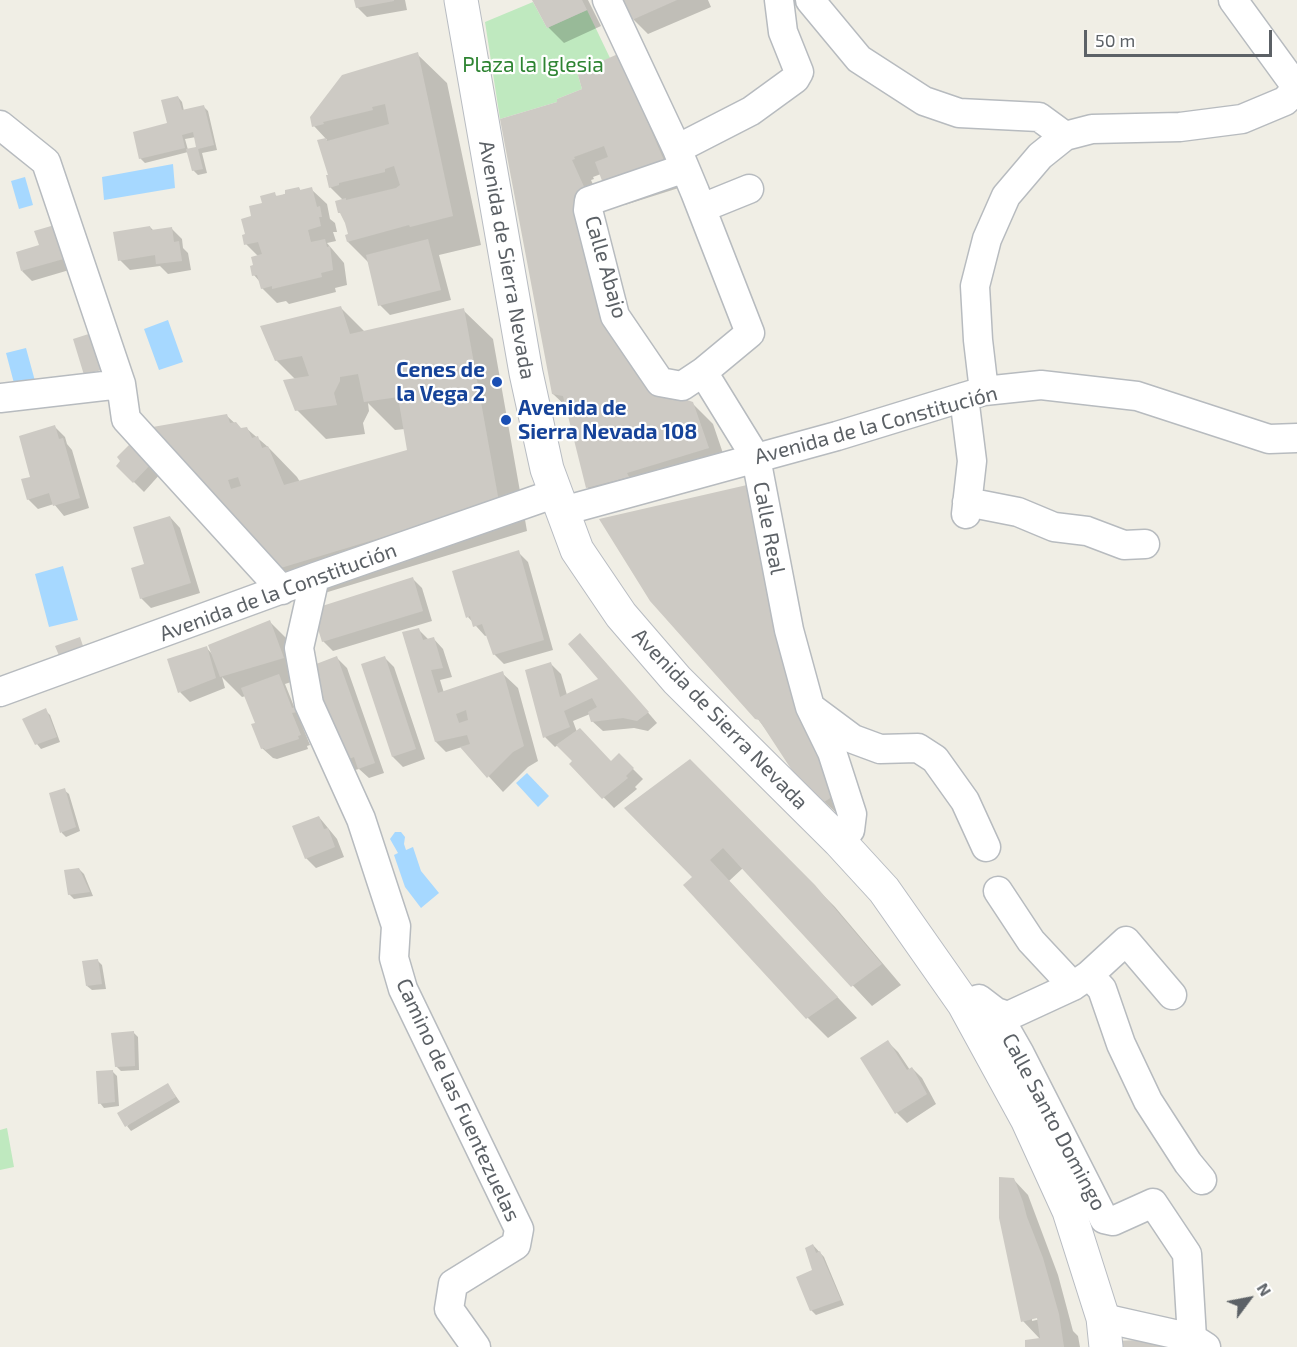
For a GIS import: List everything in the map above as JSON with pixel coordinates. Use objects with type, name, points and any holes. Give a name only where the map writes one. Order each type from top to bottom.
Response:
[{"type":"street","name":"Avenida de Sierra Nevada","points":[[461,0],[526,373],[547,469],[577,550],[621,615],[677,680],[839,841],[884,890],[964,1004],[1028,1119],[1069,1211],[1104,1332]]},
{"type":"street","points":[[607,0],[681,158],[750,333],[703,372]]},
{"type":"street","points":[[681,158],[795,79],[799,72],[783,32],[779,0]]},
{"type":"street","points":[[810,0],[859,58],[924,101],[959,113],[1039,117],[1065,136]]},
{"type":"street","points":[[1145,544],[1124,545],[1087,531],[1054,527],[1018,512],[967,508],[972,461],[978,340],[975,286],[987,239],[1006,196],[1040,156],[1065,136],[1092,129],[1180,127],[1242,119],[1285,101],[1297,88],[1233,0]]},
{"type":"street","points":[[0,125],[46,162],[121,384],[126,419],[282,590]]},
{"type":"street","name":"Calle Abajo","points":[[681,158],[589,201],[588,210],[615,315],[641,357],[660,382],[682,386],[703,372]]},
{"type":"street","points":[[702,208],[749,189]]},
{"type":"street","name":"Calle Real","points":[[703,372],[756,458],[789,630],[810,707],[832,752],[852,814],[850,830],[839,841]]},
{"type":"street","points":[[0,398],[121,384]]},
{"type":"street","name":"Avenida de la Constitución","points":[[0,692],[315,577],[559,502],[756,458],[974,394],[1041,385],[1137,396],[1269,439],[1297,438]]},
{"type":"street","name":"Camino de las Fuentezuelas","points":[[315,577],[299,648],[309,704],[361,819],[396,926],[394,958],[403,990],[519,1229],[516,1245],[453,1284],[449,1309],[476,1347]]},
{"type":"street","points":[[810,707],[853,739],[880,749],[918,748],[935,759],[965,801],[986,847]]},
{"type":"street","points":[[998,891],[1031,941],[1081,980],[1102,989],[1121,1044],[1148,1101],[1188,1163],[1202,1180]]},
{"type":"street","points":[[996,1012],[1008,1016],[1081,980],[1126,941],[1172,995]]},
{"type":"street","name":"Calle Santo Domingo","points":[[964,1004],[979,999],[996,1012],[1020,1054],[1104,1219],[1113,1221],[1153,1203],[1186,1254],[1199,1343]]},
{"type":"street","points":[[1104,1332],[1199,1343]]},
{"type":"green space","name":"Plaza la Iglesia","points":[[533,2],[547,28],[587,10],[610,58],[577,72],[582,89],[557,99],[557,102],[500,119],[485,22]]},
{"type":"green space","points":[[7,1128],[14,1167],[0,1170],[0,1130]]},
{"type":"water","points":[[173,164],[175,188],[104,200],[102,177]]},
{"type":"water","points":[[25,177],[33,205],[19,209],[11,181]]},
{"type":"water","points":[[168,320],[183,362],[159,370],[144,329]]},
{"type":"water","points":[[26,348],[35,381],[15,387],[6,353]]},
{"type":"water","points":[[63,566],[78,620],[49,627],[35,574]]},
{"type":"water","points":[[527,773],[549,796],[538,807],[516,783]]},
{"type":"water","points":[[395,832],[401,832],[405,837],[406,850],[413,847],[421,871],[439,893],[421,908],[405,887],[394,855],[398,853],[390,839]]},
{"type":"building","points":[[354,0],[394,0],[394,1],[356,8]]},
{"type":"building","points":[[532,0],[582,0],[587,10],[547,28]]},
{"type":"building","points":[[623,0],[677,0],[632,20]]},
{"type":"building","points":[[418,52],[453,216],[347,242],[345,235],[348,234],[345,223],[338,213],[335,201],[396,188],[400,185],[394,166],[385,169],[385,172],[339,183],[329,188],[326,175],[328,175],[317,140],[326,138],[327,141],[389,124],[385,104],[372,107],[373,110],[323,122],[324,124],[312,127],[310,117],[342,75]]},
{"type":"building","points":[[618,54],[666,165],[604,186],[595,162],[608,157],[604,146],[574,157],[575,159],[572,160],[586,191],[620,348],[675,396],[693,402],[709,448],[627,473],[629,477],[586,488],[563,396],[552,394],[500,119],[557,102],[557,99],[582,89],[577,72]]},
{"type":"building","points":[[178,96],[182,110],[204,105],[214,145],[198,149],[203,169],[192,171],[186,149],[196,147],[193,132],[182,135],[185,148],[139,159],[133,132],[167,123],[161,100]]},
{"type":"building","points":[[299,187],[300,190],[312,187],[317,207],[320,206],[321,226],[308,230],[311,242],[325,239],[327,247],[330,246],[333,270],[321,273],[322,277],[272,289],[272,286],[261,289],[257,275],[252,276],[250,266],[253,265],[251,257],[262,254],[258,242],[244,245],[242,235],[245,234],[241,219],[251,216],[249,206],[262,203],[260,196],[275,192],[276,196],[285,194],[285,190]]},
{"type":"building","points":[[58,224],[67,258],[21,271],[16,252],[39,245],[34,231]]},
{"type":"building","points":[[150,226],[151,230],[172,227],[174,242],[179,241],[182,261],[156,264],[155,255],[118,261],[113,232]]},
{"type":"building","points":[[428,239],[441,290],[378,306],[366,255]]},
{"type":"building","points":[[341,306],[350,334],[464,308],[499,502],[274,570],[147,428],[227,414],[230,423],[236,422],[241,428],[247,427],[252,438],[258,436],[262,448],[268,446],[284,485],[407,450],[398,397],[364,402],[358,374],[340,377],[334,393],[337,405],[295,411],[283,380],[309,376],[302,356],[275,361],[260,326]],"holes":[[[238,477],[241,486],[231,489],[228,480]]]},
{"type":"building","points":[[98,331],[108,368],[84,375],[73,339]]},
{"type":"building","points":[[55,425],[59,439],[63,438],[80,498],[53,506],[49,493],[27,500],[21,479],[30,477],[19,436]]},
{"type":"building","points":[[136,438],[151,464],[133,483],[116,466],[120,461],[117,457]]},
{"type":"building","points":[[747,485],[786,675],[835,795],[824,802],[795,775],[759,720],[755,719],[650,601],[599,519]]},
{"type":"building","points":[[170,516],[191,583],[140,599],[131,568],[144,564],[133,527]]},
{"type":"building","points":[[519,550],[544,640],[493,655],[482,624],[473,627],[470,616],[466,618],[452,571]]},
{"type":"building","points":[[413,577],[423,611],[322,642],[316,622],[319,607]]},
{"type":"building","points":[[270,620],[284,658],[220,677],[208,645]]},
{"type":"building","points":[[419,628],[423,640],[434,637],[443,668],[431,670],[438,693],[503,671],[524,746],[513,752],[487,778],[460,747],[470,744],[467,735],[435,742],[402,632]],"holes":[[[466,710],[468,720],[459,723],[456,714]]]},
{"type":"building","points":[[580,633],[649,712],[637,721],[623,718],[591,722],[588,712],[597,707],[592,698],[564,711],[570,727],[543,738],[525,670],[551,662],[560,697],[598,679],[568,644]]},
{"type":"building","points":[[80,637],[84,649],[60,658],[55,646]]},
{"type":"building","points":[[207,646],[216,678],[178,693],[167,659]]},
{"type":"building","points":[[337,656],[375,763],[358,769],[354,757],[344,761],[311,666]]},
{"type":"building","points":[[385,656],[416,749],[392,757],[361,664]]},
{"type":"building","points":[[279,674],[292,708],[295,707],[297,712],[292,713],[301,735],[298,736],[299,739],[265,750],[261,749],[251,724],[255,723],[241,688]]},
{"type":"building","points":[[46,708],[57,737],[35,745],[22,719]]},
{"type":"building","points":[[580,728],[611,761],[619,753],[634,768],[626,776],[628,778],[602,799],[569,764],[572,761],[556,745]]},
{"type":"building","points":[[690,759],[815,885],[882,964],[851,987],[723,848],[710,860],[838,997],[806,1019],[683,885],[692,877],[624,808]]},
{"type":"building","points":[[65,788],[76,827],[60,833],[49,793]]},
{"type":"building","points":[[319,816],[324,829],[328,828],[335,847],[305,859],[292,826]]},
{"type":"building","points":[[79,868],[90,892],[68,895],[64,870]]},
{"type":"building","points":[[98,959],[102,984],[86,986],[82,961]]},
{"type":"building","points":[[134,1031],[135,1066],[115,1067],[111,1033]]},
{"type":"building","points":[[888,1040],[907,1070],[912,1067],[927,1094],[895,1114],[860,1058]]},
{"type":"building","points":[[113,1070],[115,1102],[98,1104],[96,1071]]},
{"type":"building","points":[[168,1083],[176,1097],[125,1127],[117,1113]]},
{"type":"building","points":[[999,1177],[1014,1178],[1043,1258],[1059,1314],[1064,1347],[1025,1347],[1025,1340],[1040,1338],[1037,1318],[1021,1322],[999,1218]]},
{"type":"building","points":[[813,1244],[816,1253],[820,1251],[841,1300],[810,1311],[796,1277],[812,1270],[805,1248]]},
{"type":"building","points":[[1141,1340],[1167,1347],[1114,1347],[1113,1341]]},
{"type":"place","name":"Cenes de la Vega 2","points":[[497,382]]},
{"type":"place","name":"Avenida de Sierra Nevada 108","points":[[506,420]]}]
